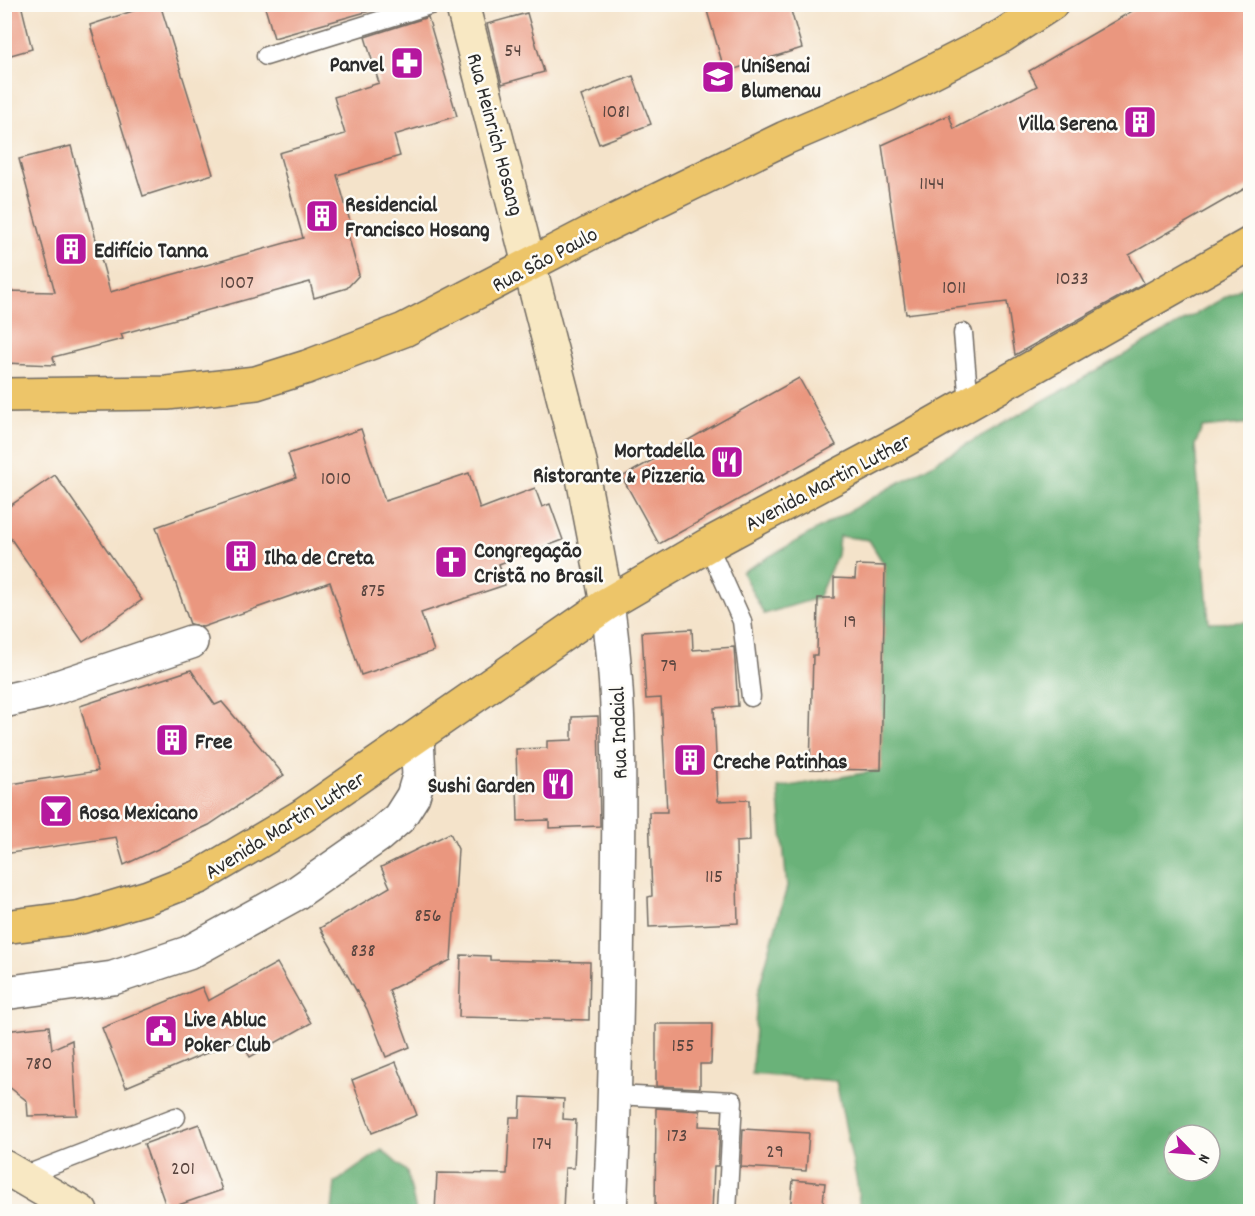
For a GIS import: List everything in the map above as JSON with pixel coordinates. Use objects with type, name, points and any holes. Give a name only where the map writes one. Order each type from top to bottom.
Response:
[{"type":"main road","name":"Rua Heinrich Hosang","points":[[462,4],[530,263]]},
{"type":"main road","name":"Rua São Paulo","points":[[4,395],[167,393],[256,383],[307,367],[404,330],[530,263],[785,138],[888,94],[1002,36],[1051,4]]},
{"type":"main road","name":"Avenida Martin Luther","points":[[4,927],[81,916],[148,897],[199,877],[302,816],[607,604],[708,545],[969,404],[1251,244]]},
{"type":"main road","name":"Rua Indaial","points":[[530,263],[580,462],[607,604]]},
{"type":"main road","points":[[13,1172],[81,1212]]},
{"type":"street","name":"Rua Indaial","points":[[607,604],[613,640],[620,757],[615,1095],[610,1212]]},
{"type":"street","points":[[4,701],[43,692],[191,642]]},
{"type":"street","points":[[4,993],[113,978],[188,953],[295,894],[378,836],[399,818],[413,796],[418,776],[417,738]]},
{"type":"lane","points":[[266,56],[432,4]]},
{"type":"lane","points":[[963,333],[969,404]]},
{"type":"lane","points":[[708,545],[742,621],[751,697]]},
{"type":"lane","points":[[615,1095],[733,1101],[727,1212]]},
{"type":"lane","points":[[13,1172],[176,1117]]},
{"type":"green space","points":[[1250,283],[1250,423],[1202,428],[1195,445],[1209,623],[1250,622],[1250,1211],[860,1211],[857,1183],[836,1081],[752,1074],[757,995],[787,887],[778,788],[881,770],[885,566],[869,540],[839,536],[837,555],[818,598],[764,614],[742,572]]},
{"type":"green space","points":[[382,1150],[407,1172],[416,1211],[332,1211],[335,1183]]},
{"type":"building","points":[[4,4],[21,4],[32,49],[4,57]]},
{"type":"building","points":[[160,4],[213,174],[143,196],[90,25]]},
{"type":"building","points":[[264,4],[394,4],[274,38]]},
{"type":"building","points":[[705,4],[789,4],[802,48],[725,72]]},
{"type":"building","points":[[1144,4],[1251,4],[1251,185],[1129,255],[1144,283],[1015,355],[1007,302],[906,314],[882,145],[949,115],[954,129],[1037,86],[1029,71]]},
{"type":"building","points":[[527,13],[544,72],[502,84],[487,24]]},
{"type":"building","points":[[428,17],[457,116],[394,135],[400,156],[337,175],[351,225],[346,227],[359,275],[347,288],[314,298],[310,282],[121,334],[123,339],[53,357],[55,365],[4,363],[4,291],[55,292],[19,159],[71,146],[110,292],[303,238],[279,153],[345,134],[334,97],[379,83],[365,37]]},
{"type":"building","points":[[633,76],[651,124],[599,144],[581,96]]},
{"type":"building","name":"Mortadella Ristorante & Pizzeria","points":[[799,378],[836,445],[659,544],[622,477]]},
{"type":"building","points":[[361,429],[385,501],[469,473],[480,509],[535,488],[542,507],[550,504],[563,540],[499,564],[505,585],[421,613],[434,651],[361,675],[330,582],[203,627],[190,624],[156,527],[296,478],[288,454]]},
{"type":"building","points":[[55,475],[142,600],[83,642],[4,529],[4,510]]},
{"type":"building","points":[[856,565],[885,566],[881,770],[810,769],[813,655],[817,655],[818,598],[834,598],[834,578],[855,579]]},
{"type":"building","points":[[692,629],[693,650],[734,647],[738,706],[714,708],[718,801],[749,800],[750,841],[736,842],[738,923],[649,927],[648,897],[652,896],[649,812],[667,812],[661,698],[646,699],[642,632]]},
{"type":"building","name":"Free","points":[[191,670],[215,705],[222,702],[284,775],[209,825],[124,865],[116,837],[4,854],[4,785],[98,771],[80,706]]},
{"type":"building","name":"Sushi Garden","points":[[598,716],[600,826],[549,828],[549,820],[518,821],[516,749],[547,748],[547,741],[572,740],[572,717]]},
{"type":"building","points":[[450,833],[458,849],[451,960],[389,990],[410,1047],[386,1057],[367,1009],[320,928],[390,887],[381,867]]},
{"type":"building","points":[[461,955],[490,956],[490,960],[590,962],[589,1020],[459,1017]]},
{"type":"building","points":[[277,963],[311,1023],[250,1057],[240,1039],[126,1087],[102,1028],[202,987],[208,1001]]},
{"type":"building","points":[[656,1024],[712,1024],[711,1064],[700,1064],[700,1088],[656,1086]]},
{"type":"building","points":[[49,1026],[52,1049],[72,1040],[77,1115],[28,1116],[27,1101],[4,1083],[4,1031]]},
{"type":"building","points":[[396,1062],[417,1115],[372,1133],[352,1080]]},
{"type":"building","points":[[521,1097],[564,1099],[563,1119],[576,1120],[574,1168],[565,1168],[563,1210],[435,1212],[437,1173],[507,1174],[510,1117],[520,1117]]},
{"type":"building","points":[[656,1108],[700,1111],[699,1126],[720,1127],[718,1166],[714,1166],[712,1212],[655,1212]]},
{"type":"building","points":[[199,1124],[222,1190],[167,1209],[144,1144]]},
{"type":"building","points":[[743,1129],[809,1133],[806,1171],[741,1167]]},
{"type":"building","points":[[793,1180],[825,1183],[822,1212],[790,1212]]},
{"type":"place","name":"Panvel","points":[[407,63]]},
{"type":"place","name":"UniSenai Blumenau","points":[[718,77]]},
{"type":"place","name":"Villa Serena","points":[[1140,122]]},
{"type":"place","name":"Residencial Francisco Hosang","points":[[322,216]]},
{"type":"place","name":"Edifício Tanna","points":[[71,249]]},
{"type":"place","name":"Mortadella Ristorante & Pizzeria","points":[[727,462]]},
{"type":"place","name":"Ilha de Creta","points":[[241,556]]},
{"type":"place","name":"Congregação Cristã no Brasil","points":[[451,562]]},
{"type":"place","name":"Free","points":[[172,740]]},
{"type":"place","name":"Creche Patinhas","points":[[690,760]]},
{"type":"place","name":"Sushi Garden","points":[[558,784]]},
{"type":"place","name":"Rosa Mexicano","points":[[56,811]]},
{"type":"place","name":"Live Abluc Poker Club","points":[[161,1031]]}]
